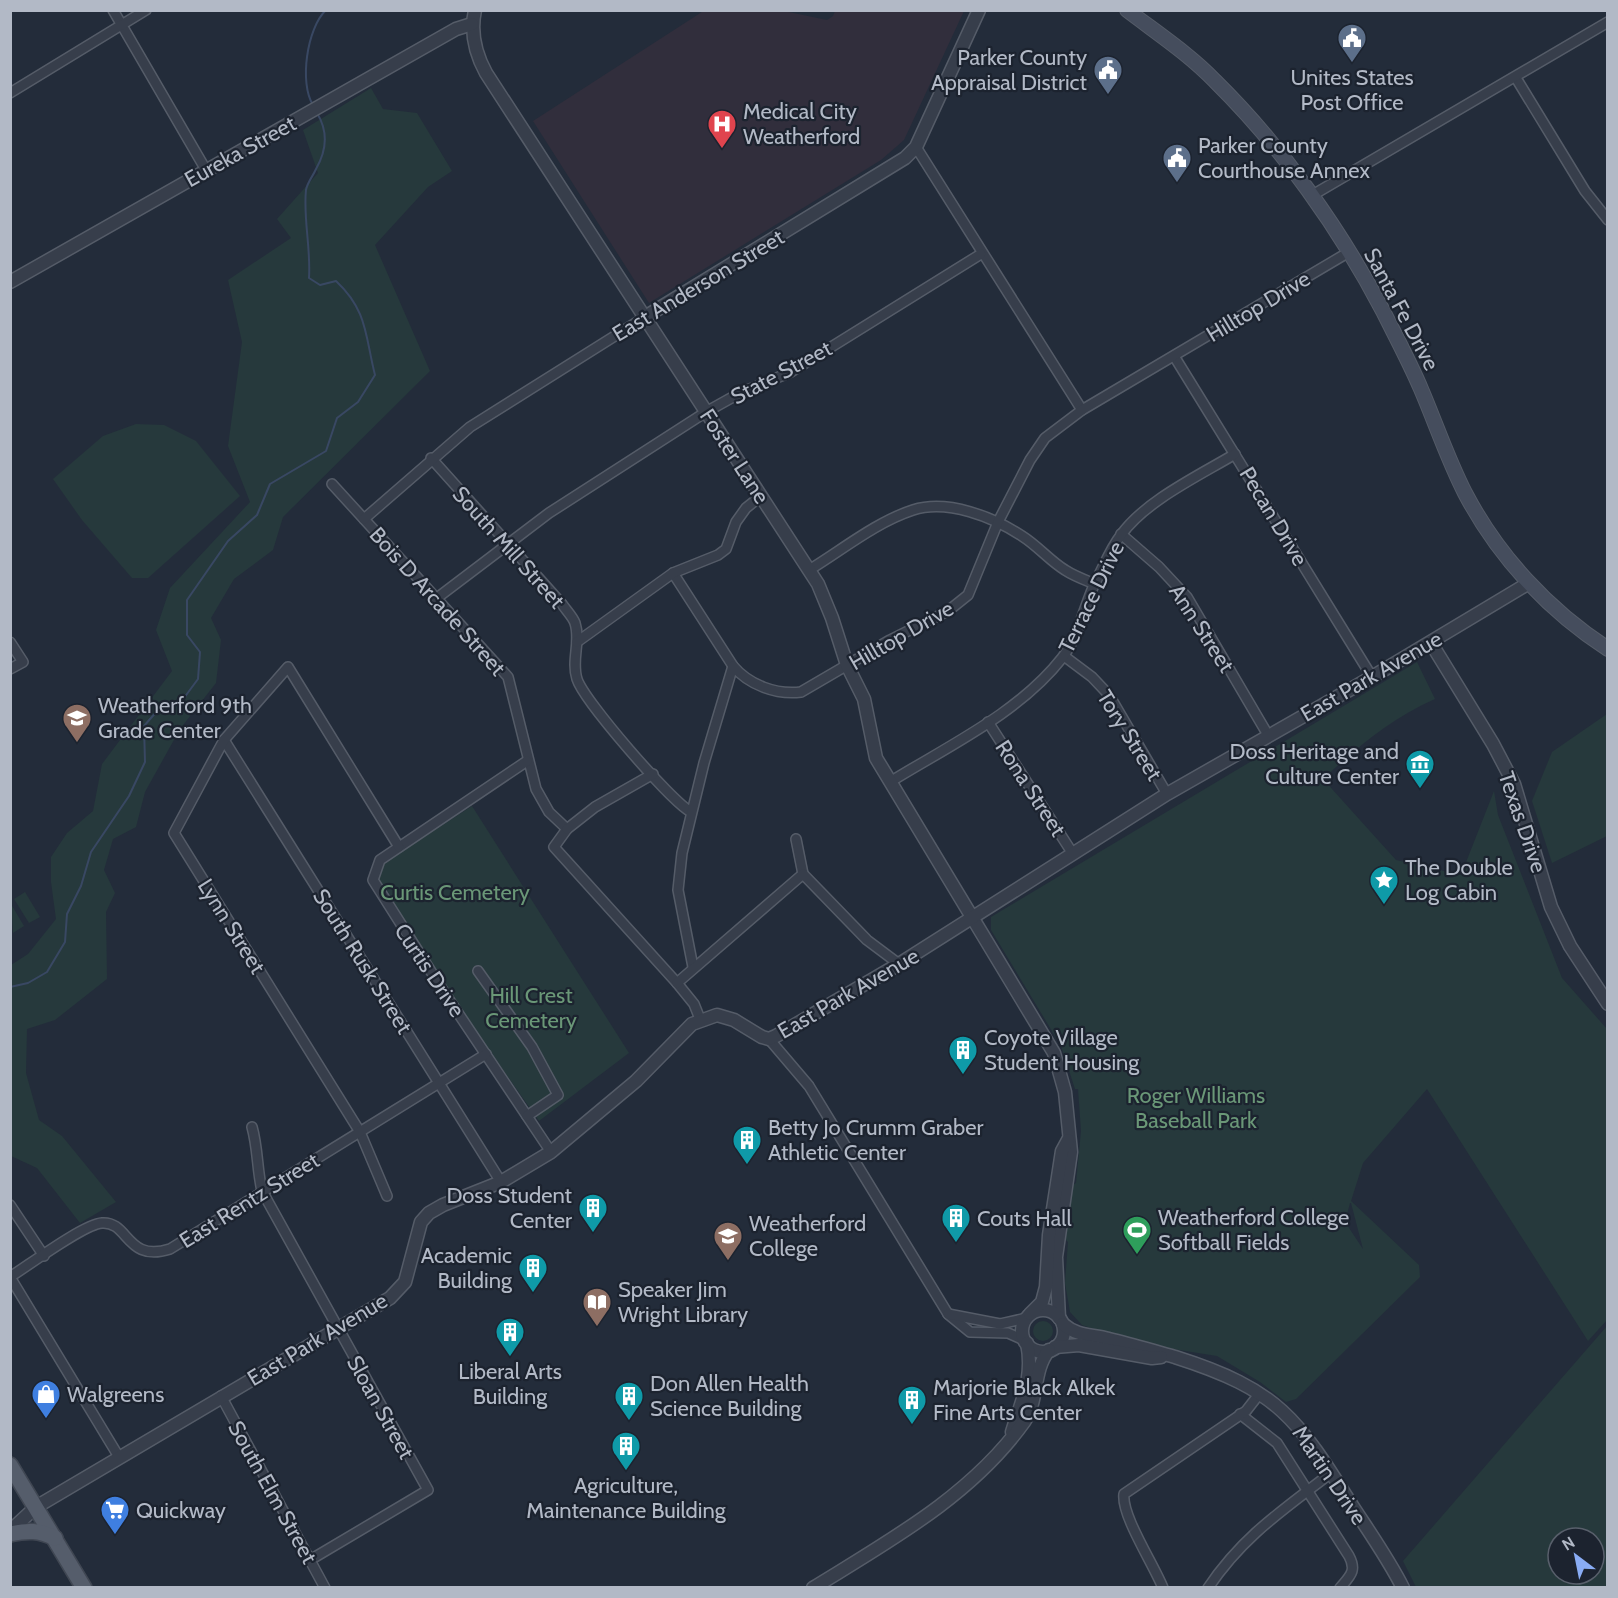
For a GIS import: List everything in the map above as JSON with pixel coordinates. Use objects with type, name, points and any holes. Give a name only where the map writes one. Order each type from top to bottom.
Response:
[{"type":"main road","name":"Santa Fe Drive","points":[[1127,10],[1214,80],[1311,196],[1349,252],[1400,345],[1465,494],[1491,536],[1529,584],[1579,629],[1608,649]]},
{"type":"main road","points":[[10,1465],[84,1587]]},
{"type":"main road","points":[[10,1533],[26,1530],[42,1532],[55,1538]]},
{"type":"street","points":[[113,10],[206,170]]},
{"type":"street","points":[[10,93],[146,10]]},
{"type":"street","name":"Foster Lane","points":[[475,10],[472,24],[478,58],[486,73],[809,570],[826,601],[847,665],[864,699],[876,758],[1054,1053],[1065,1092],[1071,1152],[1056,1257],[1061,1321]]},
{"type":"street","name":"East Anderson Street","points":[[364,519],[431,458],[470,427],[905,158],[916,147],[979,10]]},
{"type":"street","points":[[1311,196],[1516,78],[1608,22]]},
{"type":"street","name":"Eureka Street","points":[[10,282],[456,29],[472,24]]},
{"type":"street","points":[[1516,78],[1585,191],[1608,220]]},
{"type":"street","points":[[916,147],[981,254],[1082,410]]},
{"type":"street","name":"Hilltop Drive","points":[[732,666],[747,681],[784,694],[801,692],[948,611],[968,595],[998,522],[1030,460],[1045,438],[1082,410],[1349,252]]},
{"type":"street","name":"State Street","points":[[437,598],[549,513],[706,412],[740,393],[791,372],[981,254]]},
{"type":"street","name":"Pecan Drive","points":[[1174,356],[1372,677]]},
{"type":"street","name":"Terrace Drive","points":[[890,782],[988,722],[1016,703],[1045,678],[1064,656],[1095,584],[1121,534],[1167,495],[1235,454]]},
{"type":"street","name":"South Mill Street","points":[[431,458],[562,604],[575,622],[577,642],[574,661],[577,679],[590,702],[653,774],[691,812]]},
{"type":"street","name":"Bois D Arcade Street","points":[[332,484],[508,677],[536,789],[549,812],[567,829]]},
{"type":"street","points":[[577,642],[674,573],[718,555],[726,549],[736,522],[746,508],[761,496]]},
{"type":"street","points":[[809,570],[889,521],[915,509],[941,508],[972,512],[998,522],[1023,536],[1066,571],[1095,584]]},
{"type":"street","name":"Ann Street","points":[[1121,534],[1159,567],[1186,597],[1268,735]]},
{"type":"street","points":[[674,573],[732,666],[691,812],[678,890],[693,967]]},
{"type":"street","name":"East Park Avenue","points":[[10,1533],[36,1507],[390,1298],[405,1282],[416,1236],[421,1222],[429,1213],[443,1204],[501,1182],[551,1152],[636,1081],[700,1019],[717,1015],[725,1016],[769,1039],[898,964],[1167,794],[1529,584]]},
{"type":"street","points":[[10,642],[23,662],[10,669]]},
{"type":"street","name":"Texas Drive","points":[[1431,642],[1493,744],[1514,784],[1551,907],[1569,946],[1608,1004]]},
{"type":"street","name":"Tory Street","points":[[1064,656],[1092,677],[1109,695],[1167,794]]},
{"type":"street","name":"Lynn Street","points":[[387,1196],[360,1132],[174,833],[224,740],[288,667],[399,847]]},
{"type":"street","name":"Rona Street","points":[[988,722],[1073,854]]},
{"type":"street","name":"South Rusk Street","points":[[224,740],[501,1182]]},
{"type":"street","points":[[399,847],[528,761]]},
{"type":"street","points":[[653,774],[595,807],[567,829],[554,847],[678,983],[693,1004],[700,1019]]},
{"type":"street","points":[[796,839],[803,873],[867,940],[898,964]]},
{"type":"street","name":"Curtis Drive","points":[[399,847],[380,860],[374,870],[373,880],[376,888],[551,1152]]},
{"type":"street","points":[[678,983],[693,967],[803,873]]},
{"type":"street","points":[[478,971],[532,1047],[558,1095],[527,1116]]},
{"type":"street","points":[[769,1039],[809,1086],[948,1314],[970,1332],[1008,1333],[1040,1351],[1052,1349]]},
{"type":"street","name":"East Rentz Street","points":[[10,1277],[86,1228],[102,1223],[112,1225],[143,1251],[154,1254],[170,1249],[486,1054]]},
{"type":"street","name":"Sloan Street","points":[[252,1127],[262,1191],[336,1328],[428,1490],[310,1560]]},
{"type":"street","points":[[1010,1438],[1029,1383],[1030,1360],[1023,1325],[1042,1302],[1046,1287],[1049,1235],[1062,1151],[1068,1140]]},
{"type":"street","points":[[10,1205],[44,1256]]},
{"type":"street","points":[[10,1277],[119,1457]]},
{"type":"street","points":[[813,1587],[959,1492],[989,1465],[1025,1421],[1034,1395],[1039,1364],[1064,1335],[1061,1321],[1048,1310],[1000,1324],[948,1314]]},
{"type":"street","name":"Martin Drive","points":[[1061,1321],[1078,1335],[1106,1338],[1171,1356],[1229,1376],[1260,1393],[1297,1424],[1403,1587]]},
{"type":"street","name":"Martin Drive","points":[[1052,1349],[1079,1345],[1152,1358],[1171,1356]]},
{"type":"street","points":[[1163,1587],[1154,1564],[1124,1509],[1124,1494],[1240,1414],[1260,1393]]},
{"type":"street","name":"South Elm Street","points":[[221,1396],[325,1587]]},
{"type":"street","points":[[1240,1414],[1277,1443],[1354,1564],[1353,1572],[1340,1587]]},
{"type":"street","points":[[1208,1587],[1226,1561],[1256,1529],[1331,1473]]},
{"type":"shaded area","name":"Medical City Weatherford","points":[[705,10],[784,11],[827,20],[833,16],[835,11],[964,11],[904,140],[881,160],[649,303],[533,121]]},
{"type":"green space","points":[[371,88],[383,109],[417,113],[452,171],[428,187],[375,245],[430,371],[283,517],[273,550],[234,579],[211,618],[221,640],[216,683],[180,729],[145,792],[136,827],[113,839],[104,870],[115,893],[106,912],[107,979],[55,1020],[27,1029],[26,1073],[39,1120],[62,1136],[116,1202],[80,1223],[37,1168],[11,1156],[11,965],[28,954],[56,919],[51,882],[51,857],[67,833],[93,811],[102,764],[172,671],[156,630],[170,588],[250,502],[228,446],[242,342],[228,280],[291,238],[277,219],[318,173],[303,130]]},
{"type":"green space","points":[[136,424],[164,425],[196,441],[240,496],[148,578],[132,578],[82,520],[53,479],[103,436]]},
{"type":"green space","name":"Roger Williams Baseball Park","points":[[1417,662],[1435,699],[1404,715],[1376,734],[1323,779],[1396,860],[1461,875],[1494,791],[1498,815],[1562,978],[1607,1029],[1607,1320],[1588,1341],[1427,1089],[1363,1163],[1351,1201],[1419,1265],[1420,1277],[1296,1399],[1286,1402],[1260,1382],[1217,1356],[1135,1343],[1082,1325],[1070,1312],[1065,1283],[1068,1242],[1064,1238],[1071,1186],[1076,1183],[1081,1131],[1078,1089],[1075,1089],[1061,1046],[991,930],[991,917]],"holes":[[[1351,1203],[1363,1249],[1345,1222]]]},
{"type":"green space","points":[[1607,714],[1607,836],[1552,863],[1532,801],[1552,752]]},
{"type":"green space","points":[[472,806],[629,1053],[539,1121],[448,992],[378,880],[380,869],[388,860]]},
{"type":"green space","points":[[25,892],[40,917],[29,923],[14,899]]},
{"type":"green space","points":[[11,904],[24,926],[13,933]]},
{"type":"green space","points":[[1043,1321],[1050,1324],[1053,1331],[1050,1338],[1043,1341],[1036,1338],[1033,1331],[1036,1324]]},
{"type":"green space","points":[[1607,1326],[1607,1587],[1416,1587],[1403,1561]]},
{"type":"waterway","points":[[313,105],[306,83],[307,56],[314,29],[326,10]]},
{"type":"waterway","points":[[10,987],[28,983],[47,972],[65,942],[67,914],[81,886],[91,852],[129,796],[145,762],[144,726],[164,703],[181,702],[198,679],[200,652],[187,635],[187,600],[228,541],[257,515],[270,484],[326,451],[337,418],[358,402],[375,375],[364,325],[354,303],[336,281],[320,285],[309,278],[306,190],[320,162],[325,141],[323,127],[317,113]]},
{"type":"place","name":"Unites States Post Office","points":[[1352,64]]},
{"type":"place","name":"Parker County Appraisal District","points":[[1108,96]]},
{"type":"place","name":"Medical City Weatherford","points":[[722,150]]},
{"type":"place","name":"Parker County Courthouse Annex","points":[[1177,184]]},
{"type":"place","name":"Weatherford 9th Grade Center","points":[[77,744]]},
{"type":"place","name":"Doss Heritage and Culture Center","points":[[1420,790]]},
{"type":"place","name":"The Double Log Cabin","points":[[1384,906]]},
{"type":"place","name":"Coyote Village Student Housing","points":[[963,1076]]},
{"type":"place","name":"Betty Jo Crumm Graber Athletic Center","points":[[747,1166]]},
{"type":"place","name":"Doss Student Center","points":[[593,1234]]},
{"type":"place","name":"Couts Hall","points":[[956,1244]]},
{"type":"place","name":"Weatherford College Softball Fields","points":[[1137,1256]]},
{"type":"place","name":"Weatherford College","points":[[728,1262]]},
{"type":"place","name":"Academic Building","points":[[533,1294]]},
{"type":"place","name":"Speaker Jim Wright Library","points":[[597,1328]]},
{"type":"place","name":"Liberal Arts Building","points":[[510,1358]]},
{"type":"place","name":"Walgreens","points":[[46,1420]]},
{"type":"place","name":"Don Allen Health Science Building","points":[[629,1422]]},
{"type":"place","name":"Marjorie Black Alkek Fine Arts Center","points":[[912,1426]]},
{"type":"place","name":"Agriculture, Maintenance Building","points":[[626,1472]]},
{"type":"place","name":"Quickway","points":[[115,1536]]},
{"type":"park label","name":"Curtis Cemetery","points":[[455,892]]},
{"type":"park label","name":"Hill Crest Cemetery","points":[[531,1008]]}]
